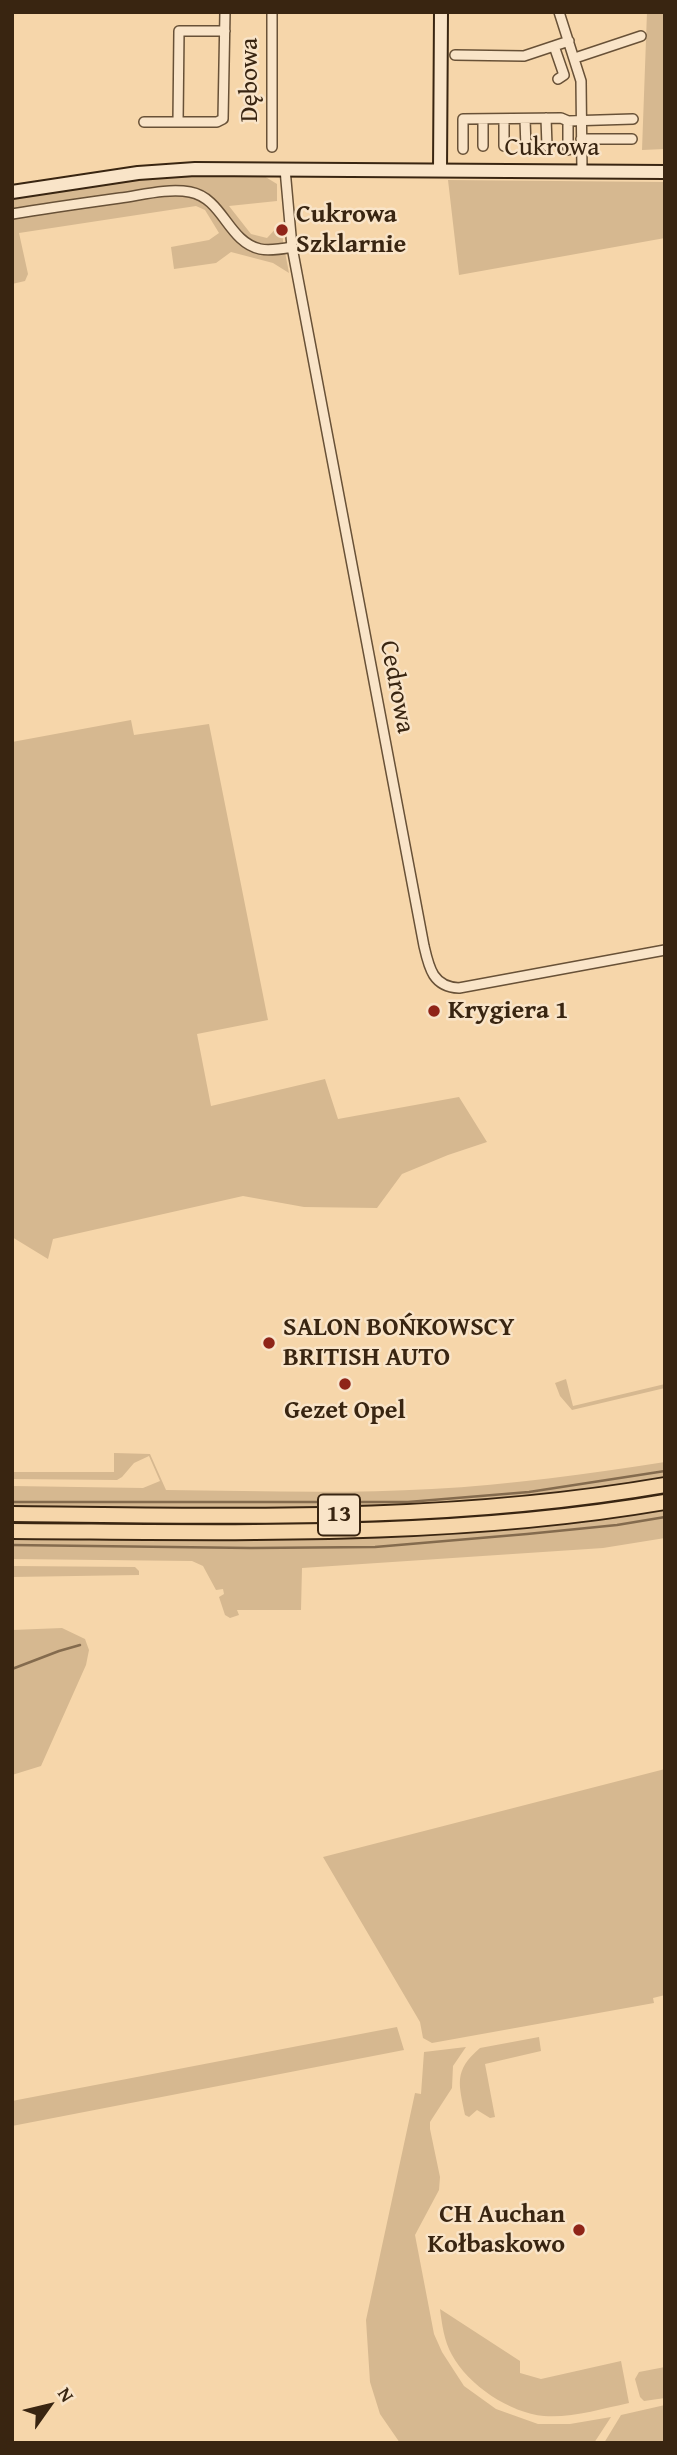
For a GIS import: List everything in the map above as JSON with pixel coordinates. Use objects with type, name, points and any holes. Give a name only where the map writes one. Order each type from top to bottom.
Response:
[{"type":"main road","name":"13","points":[[12,1514],[371,1515],[489,1508],[607,1495],[665,1485]]},
{"type":"main road","name":"13","points":[[12,1531],[371,1531],[491,1525],[665,1502]]},
{"type":"street","points":[[144,122],[217,122],[223,119],[225,12]]},
{"type":"street","name":"Dębowa","points":[[272,12],[272,147]]},
{"type":"street","points":[[440,170],[441,12]]},
{"type":"street","points":[[559,12],[581,82],[582,171]]},
{"type":"street","points":[[178,122],[180,31],[225,32]]},
{"type":"street","points":[[575,58],[640,36]]},
{"type":"street","points":[[455,55],[524,56],[569,41]]},
{"type":"street","points":[[554,46],[564,75],[558,79]]},
{"type":"street","points":[[546,118],[547,146]]},
{"type":"street","points":[[463,149],[463,119],[633,119]]},
{"type":"street","points":[[483,119],[483,146]]},
{"type":"street","points":[[504,119],[504,146]]},
{"type":"street","points":[[525,119],[526,148]]},
{"type":"street","points":[[568,121],[568,149]]},
{"type":"street","points":[[582,139],[632,139]]},
{"type":"street","name":"Cukrowa","points":[[12,192],[156,171],[219,168],[665,172]]},
{"type":"street","name":"Cedrowa","points":[[285,169],[292,247],[431,972],[441,984],[459,988],[665,950]]},
{"type":"street","points":[[12,214],[141,195],[188,192],[204,197],[213,204],[251,246],[269,250],[292,247]]},
{"type":"shaded area","points":[[647,12],[665,13],[665,149],[642,150]]},
{"type":"shaded area","points":[[195,176],[264,176],[277,184],[277,201],[229,206],[251,234],[267,238],[282,222],[289,273],[273,263],[231,252],[216,263],[174,269],[171,247],[209,240],[219,233],[205,210],[196,206],[19,233],[28,274],[25,281],[12,284],[12,199],[139,180]]},
{"type":"shaded area","points":[[448,180],[665,182],[665,238],[459,275]]},
{"type":"shaded area","points":[[131,720],[134,735],[209,724],[268,1020],[197,1034],[211,1106],[325,1079],[338,1119],[459,1097],[487,1142],[402,1174],[377,1208],[304,1207],[243,1196],[53,1239],[48,1259],[12,1237],[12,742]]},
{"type":"shaded area","points":[[566,1379],[573,1406],[665,1384],[665,1388],[572,1410],[560,1396],[555,1383]]},
{"type":"shaded area","points":[[114,1453],[150,1454],[166,1490],[399,1491],[490,1485],[665,1462],[665,1480],[528,1499],[331,1510],[12,1508],[12,1486],[143,1488],[160,1481],[149,1456],[134,1463],[117,1480],[12,1479],[12,1472],[114,1472]]},
{"type":"shaded area","points":[[665,1491],[665,1497],[581,1509],[384,1525],[12,1525],[12,1520],[399,1520],[507,1512]]},
{"type":"shaded area","points":[[665,1509],[665,1538],[603,1548],[302,1568],[301,1610],[237,1610],[239,1615],[230,1618],[225,1615],[219,1597],[224,1594],[223,1589],[216,1590],[203,1566],[192,1561],[12,1559],[12,1538],[258,1539],[421,1535],[584,1521]]},
{"type":"shaded area","points":[[12,1566],[135,1567],[139,1575],[12,1577]]},
{"type":"shaded area","points":[[62,1628],[85,1639],[89,1650],[86,1665],[41,1766],[12,1775],[12,1630]]},
{"type":"shaded area","points":[[665,1769],[665,1995],[653,1998],[654,2003],[432,2043],[423,2038],[420,2022],[323,1857]]},
{"type":"shaded area","points":[[397,2027],[404,2050],[12,2126],[12,2101]]},
{"type":"shaded area","points":[[539,2037],[541,2051],[485,2064],[495,2117],[490,2118],[477,2110],[469,2117],[465,2115],[460,2078],[471,2056],[480,2048]]},
{"type":"shaded area","points":[[466,2047],[453,2066],[452,2088],[430,2122],[440,2177],[439,2190],[415,2235],[434,2334],[464,2386],[496,2409],[538,2424],[570,2424],[611,2417],[594,2443],[400,2443],[380,2414],[370,2382],[366,2320],[415,2093],[421,2094],[424,2052]]},
{"type":"shaded area","points":[[440,2309],[520,2361],[520,2373],[541,2379],[621,2361],[629,2403],[565,2416],[544,2416],[531,2414],[504,2403],[479,2387],[459,2366],[447,2344]]},
{"type":"shaded area","points":[[665,2367],[665,2398],[644,2401],[640,2397],[635,2379],[639,2372]]},
{"type":"shaded area","points":[[665,2405],[665,2443],[604,2443],[621,2415]]},
{"type":"waterway","points":[[12,1502],[408,1502],[529,1492],[665,1471]]},
{"type":"waterway","points":[[12,1545],[375,1547],[617,1525],[665,1517]]},
{"type":"waterway","points":[[12,1669],[80,1645]]},
{"type":"place","name":"Cukrowa Szklarnie","points":[[282,230]]},
{"type":"place","name":"Krygiera 1","points":[[434,1011]]},
{"type":"place","name":"SALON BOŃKOWSCY BRITISH AUTO","points":[[269,1343]]},
{"type":"place","name":"Gezet Opel","points":[[345,1384]]},
{"type":"place","name":"CH Auchan Kołbaskowo","points":[[579,2230]]}]
